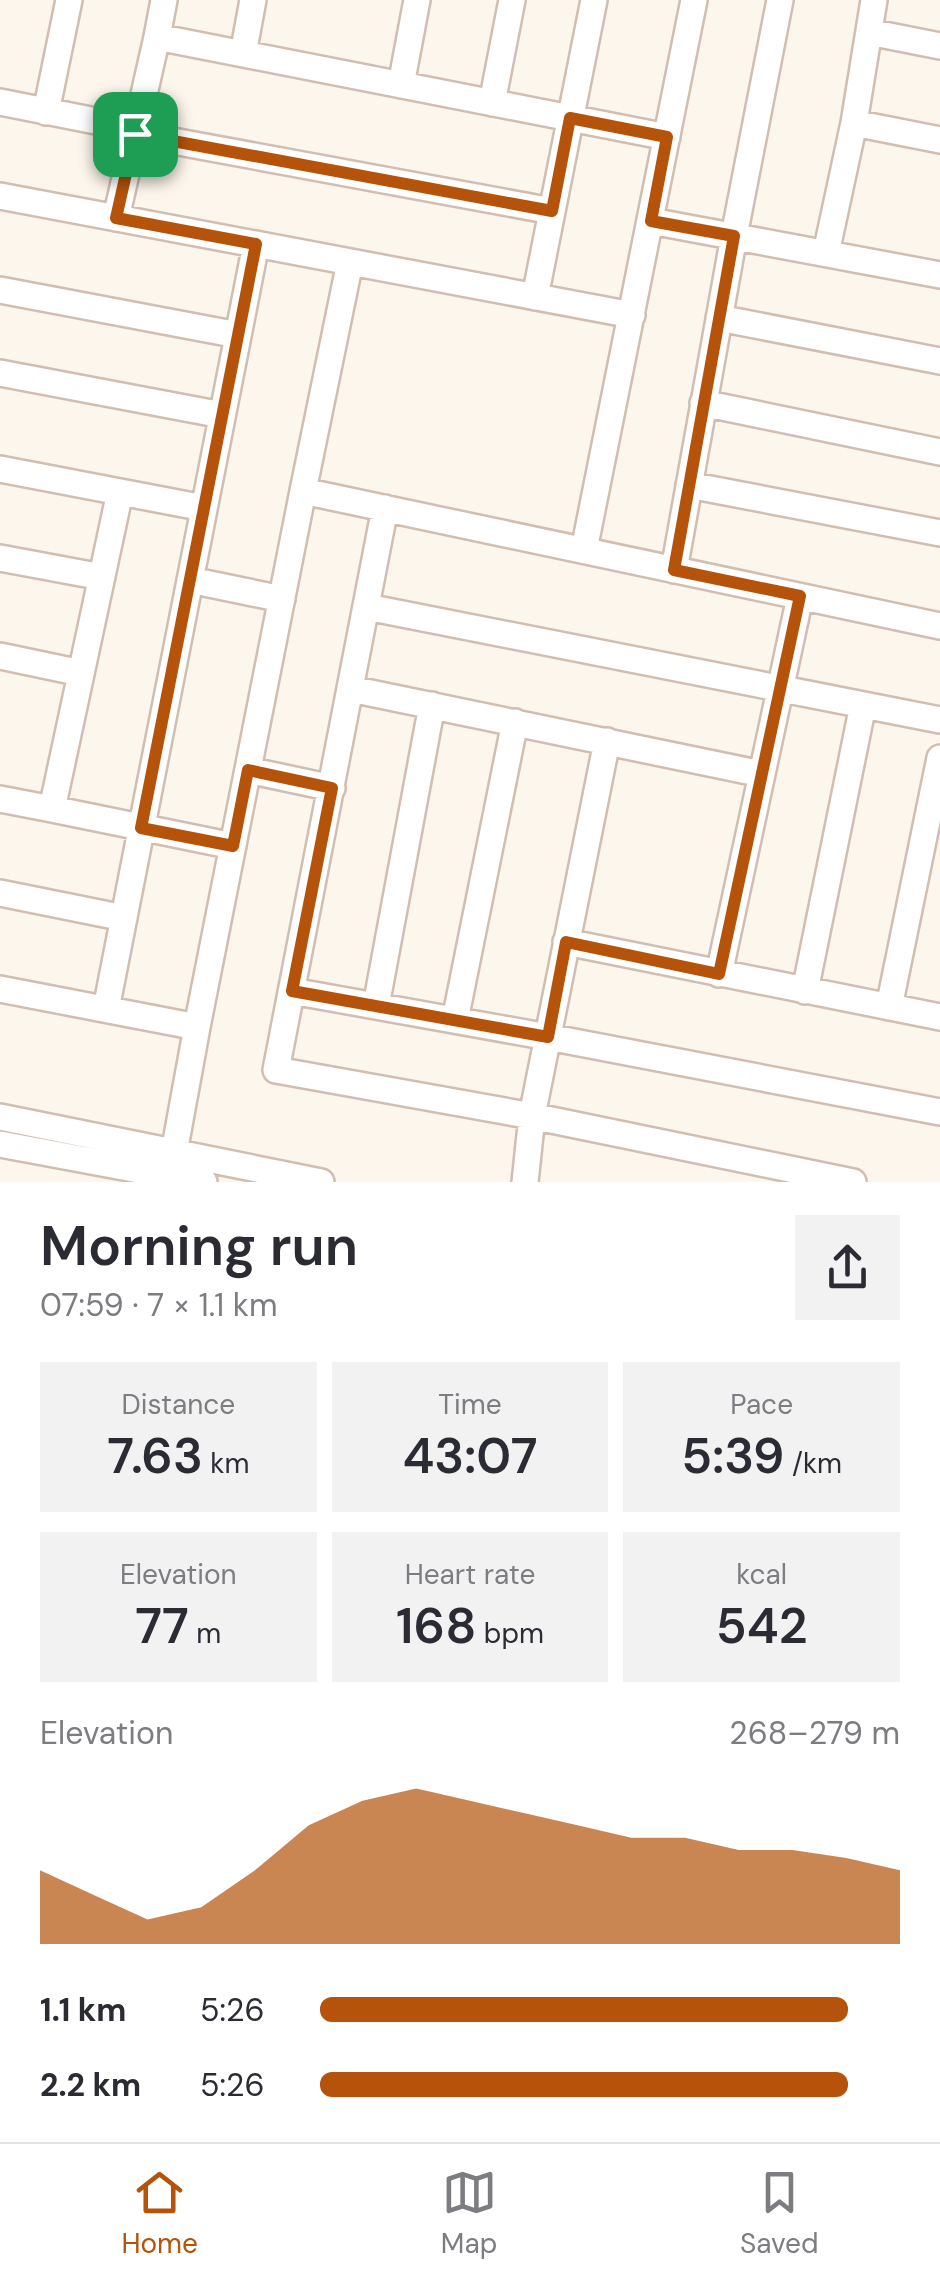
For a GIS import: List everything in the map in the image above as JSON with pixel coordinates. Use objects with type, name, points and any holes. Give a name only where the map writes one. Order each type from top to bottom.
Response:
[{"type":"street","points":[[46,112],[69,0]]},
{"type":"street","points":[[116,218],[164,0]]},
{"type":"street","points":[[243,54],[253,0]]},
{"type":"street","points":[[400,85],[418,0]]},
{"type":"street","points":[[492,103],[512,0]]},
{"type":"street","points":[[536,297],[594,0]]},
{"type":"street","points":[[584,550],[694,0]]},
{"type":"street","points":[[674,570],[780,0]]},
{"type":"street","points":[[826,254],[854,124],[874,0]]},
{"type":"street","points":[[869,32],[940,46]]},
{"type":"street","points":[[158,37],[667,137]]},
{"type":"street","points":[[0,102],[552,211]]},
{"type":"street","points":[[854,124],[940,140]]},
{"type":"street","points":[[0,196],[632,315]]},
{"type":"street","points":[[651,221],[940,275]]},
{"type":"street","points":[[106,1009],[256,244]]},
{"type":"street","points":[[171,1164],[350,262]]},
{"type":"street","points":[[0,290],[238,335]]},
{"type":"street","points":[[719,318],[940,361]]},
{"type":"street","points":[[0,374],[222,414]]},
{"type":"street","points":[[704,403],[940,452]]},
{"type":"street","points":[[0,469],[204,508]]},
{"type":"street","points":[[689,485],[940,533]]},
{"type":"street","points":[[303,490],[940,624]]},
{"type":"street","points":[[52,809],[120,492]]},
{"type":"street","points":[[386,508],[276,1070],[532,1116],[854,1182]]},
{"type":"street","points":[[0,558],[102,577]]},
{"type":"street","points":[[190,580],[282,598]]},
{"type":"street","points":[[719,974],[800,596]]},
{"type":"street","points":[[367,607],[940,720]]},
{"type":"street","points":[[0,656],[81,672]]},
{"type":"street","points":[[351,689],[762,774]]},
{"type":"street","points":[[805,990],[863,705]]},
{"type":"street","points":[[376,1006],[432,706]]},
{"type":"street","points":[[456,1020],[514,722]]},
{"type":"street","points":[[524,1182],[532,1116],[607,742]]},
{"type":"street","points":[[890,1007],[940,758]]},
{"type":"street","points":[[248,770],[332,788]]},
{"type":"street","points":[[0,798],[233,846]]},
{"type":"street","points":[[0,893],[124,918]]},
{"type":"street","points":[[566,942],[940,1017]]},
{"type":"street","points":[[0,989],[196,1027]]},
{"type":"street","points":[[292,991],[940,1112]]},
{"type":"street","points":[[0,1117],[171,1164],[320,1182]]},
{"type":"street","points":[[0,1144],[72,1170],[171,1164],[204,1182]]},
{"type":"route","points":[[570,118],[667,137],[651,221],[734,236],[674,570],[800,596],[719,974],[566,942],[548,1037],[292,991],[332,788],[248,770],[233,846],[141,828],[256,244],[116,218],[135,134],[552,211],[570,118]]}]
